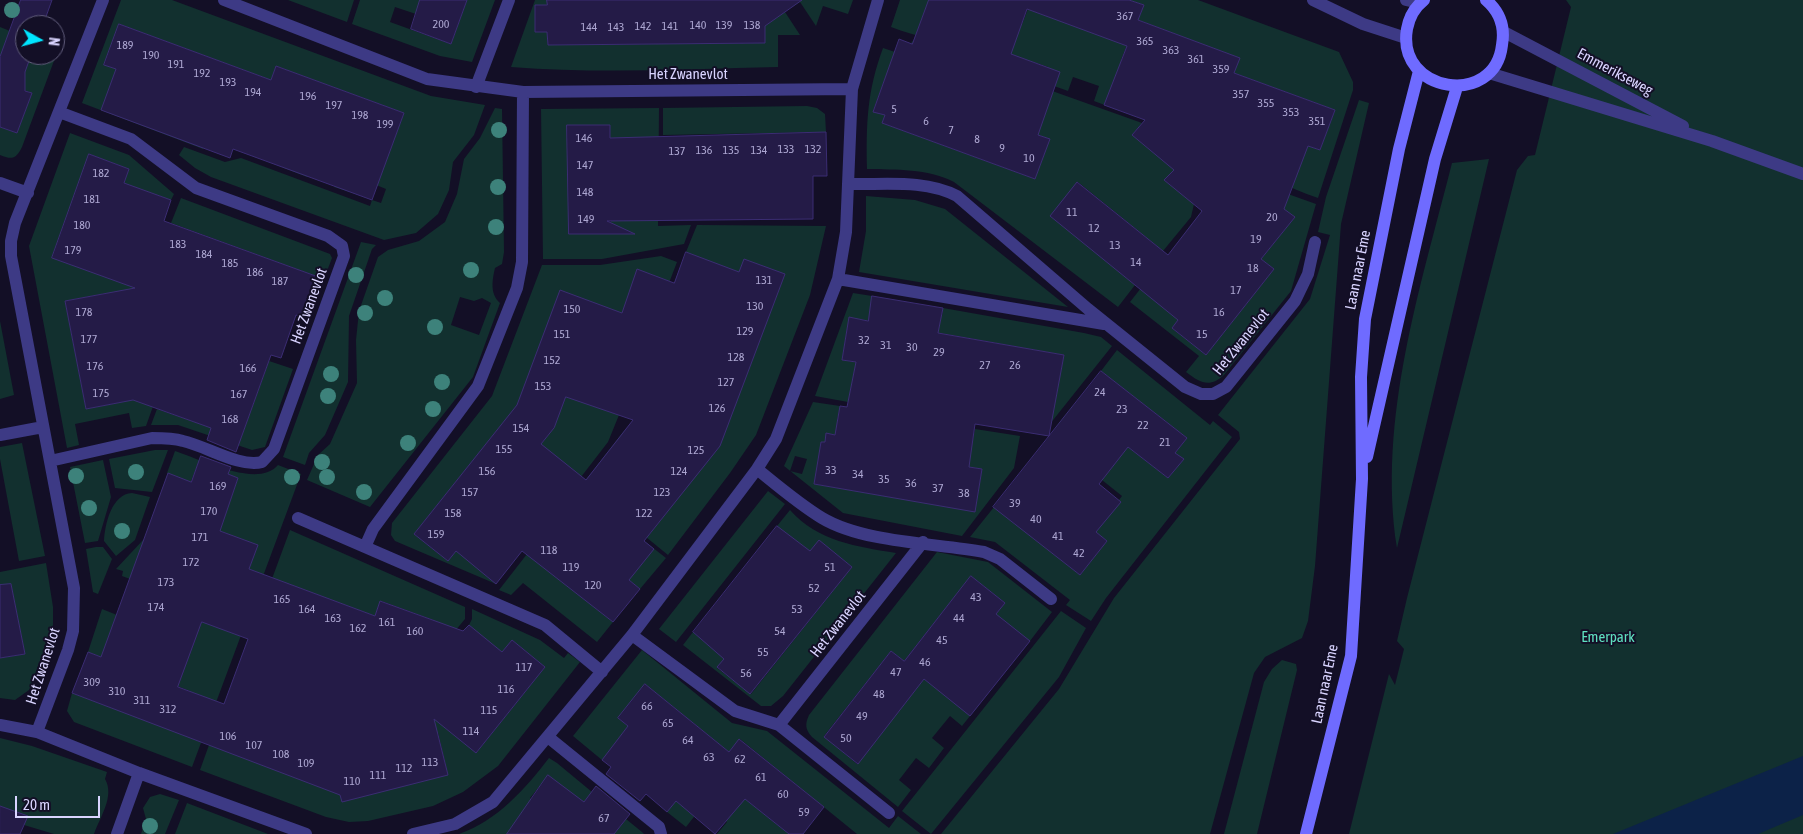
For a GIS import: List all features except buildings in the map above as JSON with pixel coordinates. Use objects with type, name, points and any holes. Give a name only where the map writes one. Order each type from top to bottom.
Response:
[{"type":"street","name":"Het Zwanevlot","points":[[37,732],[68,650],[75,611],[74,588],[11,256],[11,241],[15,223],[103,0]]},
{"type":"street","name":"Het Zwanevlot","points":[[224,0],[427,79],[476,87],[523,92],[852,89]]},
{"type":"street","points":[[476,87],[509,0]]},
{"type":"street","points":[[413,834],[455,824],[493,802],[632,635],[757,469],[780,430],[838,279],[846,232],[852,89],[878,0]]},
{"type":"street","points":[[1313,0],[1363,24],[1406,38]]},
{"type":"street","points":[[1406,0],[1422,2],[1409,20],[1406,38],[1412,62],[1420,71],[1437,83],[1457,87],[1474,83],[1490,73],[1501,54],[1504,32],[1499,15],[1488,0]]},
{"type":"street","name":"Emmerikseweg","points":[[1504,32],[1712,141]]},
{"type":"street","name":"Laan naar Eme","points":[[1306,834],[1350,656],[1362,479],[1361,377],[1365,319],[1399,149],[1420,71]]},
{"type":"street","name":"Emmerikseweg","points":[[1490,73],[1712,141],[1803,174]]},
{"type":"street","name":"Laan naar Eme","points":[[1362,479],[1435,159],[1457,87]]},
{"type":"street","points":[[365,548],[373,529],[478,386],[517,288],[522,262],[523,92]]},
{"type":"street","name":"Het Zwanevlot","points":[[50,461],[152,438],[169,438],[184,441],[247,463],[262,462],[274,450],[344,256],[342,246],[328,236],[196,188],[131,139],[59,112]]},
{"type":"street","points":[[0,183],[28,193]]},
{"type":"street","name":"Het Zwanevlot","points":[[848,184],[921,185],[941,188],[957,196],[1107,324],[1185,387],[1201,394],[1213,394],[1226,387],[1295,301],[1308,274],[1315,242]]},
{"type":"street","name":"Het Zwanevlot","points":[[838,279],[1107,324]]},
{"type":"street","points":[[0,435],[43,427]]},
{"type":"street","points":[[757,469],[823,518],[840,526],[878,536],[984,552],[1000,559],[1052,599]]},
{"type":"street","points":[[298,518],[545,624],[602,672]]},
{"type":"street","name":"Het Zwanevlot","points":[[779,725],[923,542]]},
{"type":"street","points":[[632,635],[735,711],[779,725],[889,813]]},
{"type":"street","points":[[0,725],[37,732],[139,773],[306,834]]},
{"type":"street","points":[[548,737],[659,827],[661,834]]},
{"type":"street","points":[[117,834],[139,773]]},
{"type":"green space","points":[[121,0],[172,0],[431,96],[485,105],[474,135],[453,162],[449,190],[438,214],[416,233],[384,240],[211,177],[195,168],[179,155],[184,147],[225,162],[241,158],[370,206],[372,200],[381,203],[386,189],[364,180],[359,195],[334,187],[339,172],[313,162],[307,177],[284,168],[289,153],[262,143],[257,158],[209,134],[203,149],[82,103]],"holes":[[[119,24],[271,80],[276,66],[404,113],[389,153],[258,122],[104,64]]]},
{"type":"green space","points":[[288,0],[354,0],[347,22]]},
{"type":"green space","points":[[360,0],[421,0],[416,14],[395,7],[390,22],[451,44],[467,0],[495,0],[472,62],[440,56],[352,24]]},
{"type":"green space","points":[[535,0],[561,0],[547,5],[535,5],[535,32],[547,32],[548,45],[765,43],[765,0],[780,15],[785,12],[800,35],[778,35],[778,67],[611,71],[511,67]]},
{"type":"green space","points":[[787,0],[853,0],[848,14],[823,6],[816,26],[800,2],[792,7]]},
{"type":"green space","points":[[900,0],[957,0],[1022,24],[1028,9],[1127,45],[1121,60],[1222,97],[1294,141],[1320,150],[1335,110],[1234,73],[1239,58],[1138,20],[1144,5],[1129,0],[1198,0],[1339,52],[1353,82],[1353,90],[1318,198],[1274,180],[1167,128],[1145,120],[1150,104],[1118,110],[1094,101],[1099,86],[1073,77],[1068,91],[1043,82],[1048,67],[1009,56],[930,39],[891,27]]},
{"type":"green space","name":"Emerpark","points":[[1566,0],[1803,0],[1803,834],[1349,834],[1389,674],[1395,685],[1404,649],[1397,641],[1407,598],[1517,170],[1528,156],[1535,155],[1571,7]]},
{"type":"green space","points":[[0,27],[10,31],[15,39],[15,65],[52,65],[22,147],[16,156],[11,158],[0,155],[0,127],[17,133],[32,93],[0,81]]},
{"type":"green space","points":[[912,41],[1142,123],[1132,135],[1175,169],[1165,180],[1194,204],[1191,217],[1163,251],[1078,182],[1051,216],[1135,285],[1118,307],[954,182],[944,177],[922,172],[867,169],[869,108],[874,79],[883,48],[907,56]],"holes":[[[886,76],[897,83],[1049,139],[1035,179],[882,123],[885,115],[873,111]]]},
{"type":"green space","points":[[1359,100],[1369,103],[1341,224],[1315,566],[1308,621],[1302,638],[1265,657],[1254,673],[1210,834],[941,834],[1059,689],[1114,598],[1240,439],[1239,432],[1218,415],[1310,299],[1330,235],[1318,232],[1326,197]]},
{"type":"green space","points":[[807,106],[817,108],[825,114],[826,132],[663,135],[663,108]]},
{"type":"green space","points":[[495,108],[502,109],[504,252],[502,264],[495,268],[493,282],[493,291],[500,303],[473,377],[370,507],[307,480],[318,455],[330,444],[357,383],[356,340],[359,311],[378,257],[388,250],[419,241],[445,222],[457,194],[464,159],[480,138]],"holes":[[[460,297],[474,301],[482,298],[491,303],[479,335],[451,325]]]},
{"type":"green space","points":[[659,108],[658,226],[691,225],[684,244],[602,259],[543,259],[541,109]],"holes":[[[610,125],[611,234],[569,234],[567,126]]]},
{"type":"green space","points":[[70,133],[129,155],[174,194],[171,200],[157,195],[144,277],[162,381],[146,426],[132,428],[129,413],[75,424],[79,445],[67,448],[29,246]],"holes":[[[89,154],[129,169],[92,272],[52,257]],[[107,293],[127,401],[86,409],[65,301]]]},
{"type":"green space","points":[[1489,159],[1397,548],[1392,499],[1393,451],[1397,402],[1405,353],[1416,305],[1452,163]]},
{"type":"green space","points":[[1218,169],[1316,204],[1291,291],[1224,375],[1210,383],[1200,381],[1186,372],[1199,356],[1130,302],[1141,288],[1179,265],[1201,214],[1201,204]],"holes":[[[1294,218],[1261,259],[1274,269],[1206,355],[1172,328],[1238,244]]]},
{"type":"green space","points":[[866,196],[915,200],[945,209],[1068,307],[859,272],[866,231]]},
{"type":"green space","points":[[181,198],[330,254],[332,258],[324,279],[171,223]]},
{"type":"green space","points":[[697,225],[826,226],[810,295],[756,435],[730,473],[668,555],[582,485],[624,431],[637,440],[700,258],[686,252]],"holes":[[[616,508],[666,513],[649,535]]]},
{"type":"green space","points":[[361,242],[376,245],[372,249],[349,316],[348,382],[325,435],[309,453],[305,465],[283,457]]},
{"type":"green space","points":[[661,256],[677,262],[648,338],[605,410],[619,415],[608,442],[581,477],[484,574],[496,584],[395,541],[391,535],[392,523],[492,396],[542,265],[600,265]],"holes":[[[516,407],[549,434],[448,561],[414,534]]]},
{"type":"green space","points":[[853,293],[872,296],[873,321],[849,318],[842,360],[1056,397],[1064,355],[934,332],[937,315],[942,316],[943,308],[1084,333],[1101,337],[1112,346],[1042,434],[1035,434],[1038,418],[848,402],[815,396]]},
{"type":"green space","points":[[0,321],[14,395],[0,399]]},
{"type":"green space","points":[[1117,350],[1210,425],[1213,421],[1232,437],[1106,598],[1091,621],[1066,605],[1070,600],[995,542],[970,537],[994,507],[1080,575],[1107,541],[1063,507],[1121,502],[1119,500],[1122,496],[1102,480],[1112,467],[1058,425],[1074,405],[1168,478],[1183,460],[1175,453],[1187,438],[1101,371]]},
{"type":"green space","points":[[269,361],[293,369],[265,447],[252,450],[178,425],[151,425],[157,409],[241,438]]},
{"type":"green space","points":[[813,402],[840,406],[837,421],[972,444],[975,429],[1020,436],[1014,468],[962,536],[843,513],[790,471],[784,466]],"holes":[[[827,434],[846,436],[845,446],[982,469],[975,511],[814,484],[821,442],[825,442]],[[795,456],[807,459],[802,474],[790,471]]]},
{"type":"green space","points":[[22,443],[45,556],[19,561],[0,459],[0,447]]},
{"type":"green space","points":[[155,450],[168,450],[152,492],[115,488],[109,459]]},
{"type":"green space","points":[[175,451],[228,470],[243,473],[257,474],[269,472],[278,465],[301,474],[192,767],[74,722],[67,711],[72,693],[176,731],[190,691],[88,652],[102,609],[117,615],[220,530],[238,478],[198,464],[189,486],[167,473]]},
{"type":"green space","points":[[103,460],[111,497],[98,541],[85,543],[70,467]]},
{"type":"green space","points":[[768,491],[785,504],[676,642],[659,629]]},
{"type":"green space","points":[[132,493],[150,497],[135,540],[116,556],[104,541],[108,518],[119,498]]},
{"type":"green space","points":[[589,498],[666,558],[640,589],[554,520]]},
{"type":"green space","points":[[790,510],[801,521],[825,536],[853,545],[896,553],[783,696],[771,706],[761,706],[683,645],[693,632],[705,642],[777,526]],"holes":[[[819,541],[852,567],[751,694],[717,668]]]},
{"type":"green space","points":[[290,530],[465,607],[465,619],[416,678],[242,660]],"holes":[[[274,579],[375,616],[381,601],[433,620],[418,660]]]},
{"type":"green space","points":[[143,540],[151,543],[138,582],[122,576],[123,571],[116,569]]},
{"type":"green space","points":[[103,547],[112,559],[98,594],[93,592],[86,549]]},
{"type":"green space","points":[[937,552],[988,562],[1052,612],[1030,641],[966,696],[978,706],[962,726],[950,716],[932,738],[944,748],[929,768],[916,758],[899,780],[911,790],[898,807],[812,737],[806,726],[809,715]],"holes":[[[971,576],[1005,603],[937,689],[924,679],[857,764],[824,736],[891,651],[904,661]]]},
{"type":"green space","points":[[527,554],[613,622],[597,642],[523,583],[511,595],[499,590]]},
{"type":"green space","points":[[46,563],[53,607],[53,627],[29,690],[15,700],[0,698],[0,658],[24,654],[0,614],[0,572]]},
{"type":"green space","points":[[472,609],[540,640],[564,658],[568,653],[580,662],[498,766],[463,792],[433,806],[368,821],[349,822],[326,817],[200,770],[209,745],[480,635],[469,625],[472,619]],"holes":[[[512,640],[545,667],[477,752],[443,726]],[[438,733],[448,775],[332,760]]]},
{"type":"green space","points":[[1061,611],[1086,628],[1059,677],[931,834],[902,811]]},
{"type":"green space","points":[[642,650],[732,723],[767,731],[889,828],[898,816],[921,834],[857,834],[740,739],[729,752],[645,684],[618,718],[704,787],[715,775],[789,834],[717,834],[727,822],[704,804],[686,827],[667,812],[676,800],[634,766],[602,760],[573,736]]},
{"type":"green space","points":[[1282,660],[1296,664],[1297,670],[1257,834],[1224,834],[1264,682],[1272,669]]},
{"type":"green space","points":[[0,738],[32,746],[107,772],[105,779],[108,786],[107,799],[94,834],[54,834],[24,825],[0,806]]},
{"type":"green space","points":[[549,758],[592,792],[559,834],[459,834],[486,821],[498,812],[540,770]],"holes":[[[548,776],[560,785],[543,807],[530,798]]]},
{"type":"green space","points":[[160,794],[179,800],[165,834],[141,834],[146,819],[143,808],[150,797]]},
{"type":"green space","points":[[187,803],[268,834],[175,834]]},
{"type":"green space","points":[[626,819],[642,832],[644,834],[614,834]]},
{"type":"water","points":[[1803,756],[1803,815],[1758,834],[1613,834]]}]
